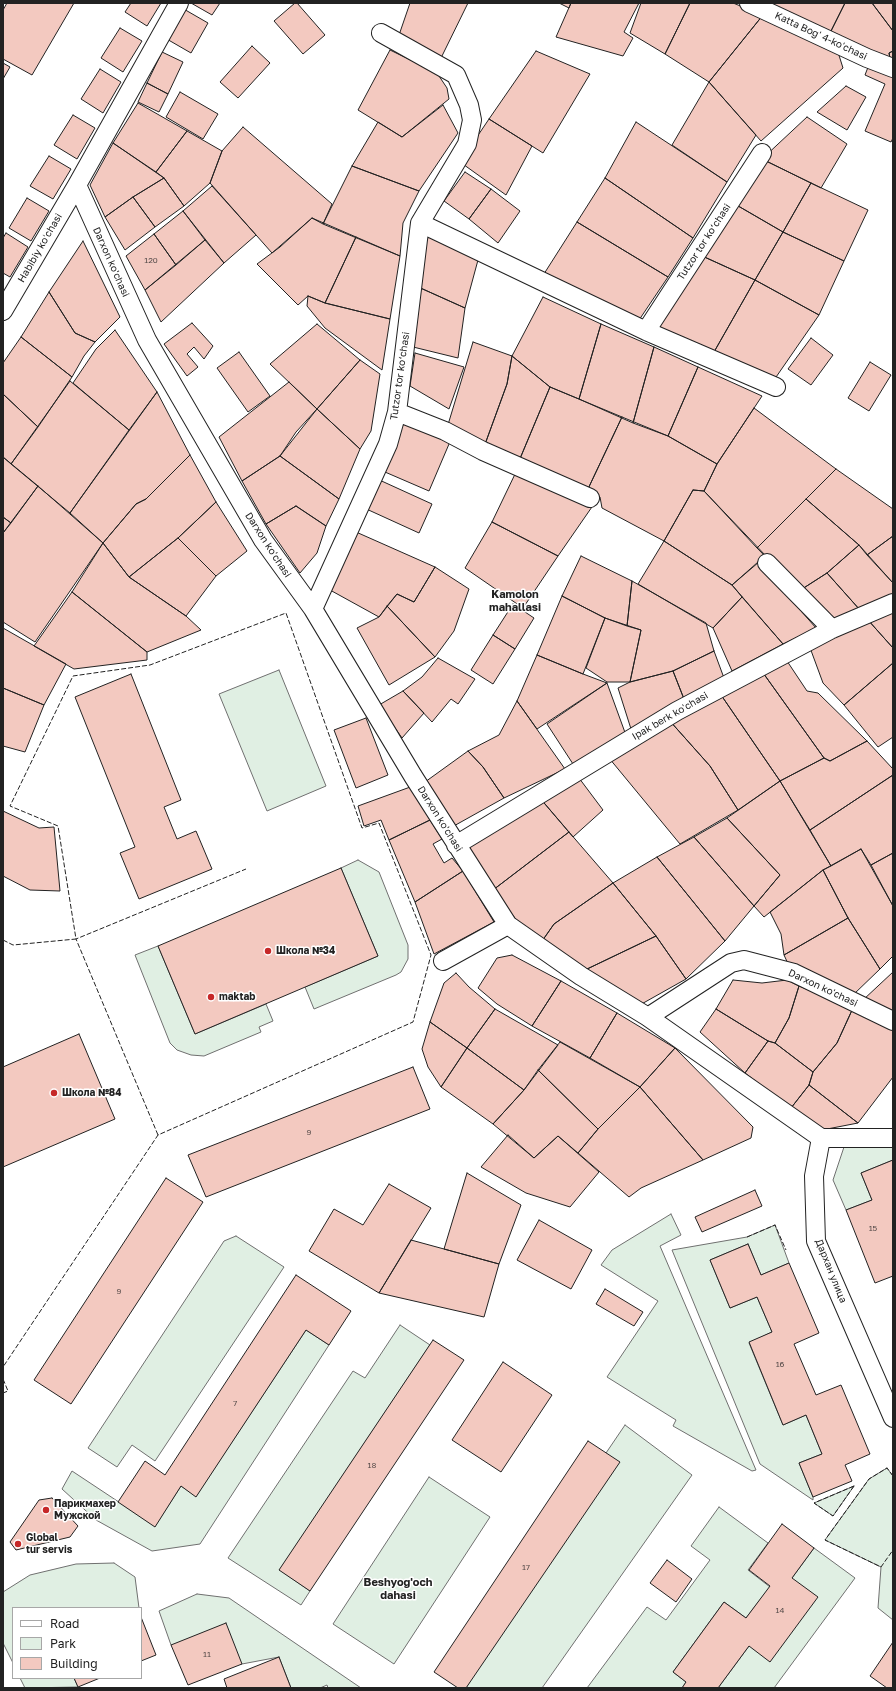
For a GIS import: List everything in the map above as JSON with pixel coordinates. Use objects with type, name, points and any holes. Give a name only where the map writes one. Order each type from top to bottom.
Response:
[{"type":"street","points":[[76,185],[179,3]]},
{"type":"street","name":"Katta Bog' 4-ko'chasi","points":[[749,3],[867,58],[893,68]]},
{"type":"street","name":"Tutzor tor ko‘chasi","points":[[313,610],[388,444],[397,412],[420,223],[467,144],[472,120],[469,105],[456,75],[381,33]]},
{"type":"street","name":"Tutzor tor ko‘chasi","points":[[646,332],[762,153]]},
{"type":"street","name":"Habibiy koʻchasi","points":[[3,311],[76,185]]},
{"type":"street","name":"Darxon ko'chasi","points":[[76,185],[147,340],[263,540],[313,610],[456,845],[508,925],[580,976],[648,1017],[821,1138]]},
{"type":"street","points":[[420,223],[646,332],[776,387]]},
{"type":"street","points":[[397,412],[445,431],[483,451],[590,498]]},
{"type":"street","points":[[768,563],[832,629]]},
{"type":"street","name":"Ipak berk ko'chasi","points":[[456,845],[677,711],[832,629],[893,603]]},
{"type":"street","points":[[443,961],[508,925]]},
{"type":"street","name":"Darxon ko'chasi","points":[[648,1017],[731,963],[744,960],[794,973],[893,1021]]},
{"type":"street","points":[[821,1138],[893,1138]]},
{"type":"street","name":"Дархан улица","points":[[821,1138],[814,1176],[816,1241],[893,1418]]},
{"type":"green space","points":[[279,670],[326,786],[267,811],[219,694]]},
{"type":"green space","points":[[358,860],[379,872],[408,945],[408,959],[401,972],[396,975],[314,1009],[305,987],[378,956],[341,868]]},
{"type":"green space","points":[[158,946],[195,1034],[266,1004],[273,1021],[259,1027],[261,1032],[204,1056],[191,1055],[177,1050],[170,1043],[135,955]]},
{"type":"green space","points":[[845,1144],[893,1144],[893,1160],[861,1173],[872,1200],[846,1210],[833,1180]]},
{"type":"green space","points":[[671,1214],[681,1235],[660,1246],[756,1470],[752,1471],[673,1426],[676,1420],[607,1377],[658,1301],[601,1265],[612,1250]]},
{"type":"green space","points":[[775,1225],[789,1263],[761,1275],[748,1244],[710,1260],[730,1308],[757,1297],[772,1332],[749,1343],[783,1425],[806,1415],[822,1454],[799,1463],[813,1500],[760,1464],[672,1250],[747,1237]]},
{"type":"green space","points":[[236,1236],[284,1267],[155,1461],[132,1445],[117,1467],[88,1448],[224,1241]]},
{"type":"green space","points":[[400,1325],[430,1345],[280,1570],[310,1591],[301,1605],[228,1558],[353,1371],[365,1378]]},
{"type":"green space","points":[[306,1330],[329,1345],[200,1544],[152,1551],[96,1520],[62,1489],[72,1471],[155,1526],[181,1486],[196,1496]]},
{"type":"green space","points":[[625,1425],[692,1475],[542,1688],[466,1688],[606,1453]]},
{"type":"green space","points":[[887,1468],[893,1476],[893,1620],[878,1608],[881,1567],[825,1540],[869,1479]]},
{"type":"green space","points":[[429,1477],[490,1517],[394,1664],[333,1624]]},
{"type":"green space","points":[[854,1486],[833,1516],[814,1503]]},
{"type":"green space","points":[[719,1507],[768,1543],[748,1570],[770,1587],[746,1618],[724,1602],[673,1672],[686,1682],[682,1688],[587,1688],[647,1607],[666,1620],[710,1560],[691,1546]]},
{"type":"green space","points":[[814,1548],[855,1578],[774,1688],[718,1688],[749,1646],[792,1578]]},
{"type":"green space","points":[[114,1563],[135,1577],[139,1607],[12,1607],[12,1661],[3,1643],[3,1592],[30,1575],[76,1564]]},
{"type":"green space","points":[[197,1594],[229,1598],[361,1688],[328,1688],[327,1685],[320,1688],[291,1688],[279,1657],[242,1664],[171,1645],[159,1611]]},
{"type":"green space","points":[[20,1679],[74,1679],[78,1687],[25,1688]]},
{"type":"building","points":[[7,3],[74,3],[32,75],[3,59],[3,10]]},
{"type":"building","points":[[131,3],[161,3],[147,26],[125,12]]},
{"type":"building","points":[[191,3],[220,3],[212,15]]},
{"type":"building","points":[[295,3],[297,3],[325,35],[303,54],[274,21]]},
{"type":"building","points":[[410,3],[468,3],[441,58],[398,38]]},
{"type":"building","points":[[559,3],[571,3],[569,8]]},
{"type":"building","points":[[571,3],[639,3],[624,32],[633,38],[623,56],[556,37]]},
{"type":"building","points":[[641,3],[690,3],[665,54],[630,33]]},
{"type":"building","points":[[690,3],[733,3],[763,15],[709,82],[665,54]]},
{"type":"building","points":[[766,3],[845,3],[830,33]]},
{"type":"building","points":[[845,3],[872,3],[893,31],[893,51],[889,53],[890,58],[830,33]]},
{"type":"building","points":[[872,3],[893,3],[893,31]]},
{"type":"building","points":[[182,8],[208,23],[191,53],[165,38]]},
{"type":"building","points":[[763,15],[837,49],[843,68],[761,141],[709,82]]},
{"type":"building","points":[[120,28],[142,41],[123,72],[101,58]]},
{"type":"building","points":[[252,46],[270,63],[238,98],[220,82]]},
{"type":"building","points":[[390,50],[437,73],[447,88],[449,99],[402,137],[358,110]]},
{"type":"building","points":[[536,51],[590,74],[543,153],[489,119]]},
{"type":"building","points":[[893,51],[893,59],[890,58],[889,53]]},
{"type":"building","points":[[162,52],[183,62],[168,94],[147,83]]},
{"type":"building","points":[[870,62],[893,72],[893,138],[891,142],[865,131],[885,84],[865,75]]},
{"type":"building","points":[[3,63],[10,67],[3,79]]},
{"type":"building","points":[[100,69],[121,82],[103,113],[81,99]]},
{"type":"building","points":[[709,82],[756,135],[727,182],[672,145]]},
{"type":"building","points":[[147,83],[168,94],[159,112],[138,102]]},
{"type":"building","points":[[846,86],[866,97],[847,130],[817,112]]},
{"type":"building","points":[[180,92],[218,114],[203,139],[166,117]]},
{"type":"building","points":[[138,103],[187,131],[156,172],[113,143]]},
{"type":"building","points":[[443,105],[458,133],[419,191],[352,166],[378,122],[402,137]]},
{"type":"building","points":[[73,115],[95,128],[77,159],[54,145]]},
{"type":"building","points":[[807,117],[847,144],[821,188],[762,159]]},
{"type":"building","points":[[489,119],[532,146],[506,195],[460,162]]},
{"type":"building","points":[[636,122],[727,182],[693,238],[605,178]]},
{"type":"building","points":[[243,127],[332,204],[323,224],[312,218],[272,253],[210,183],[222,151]]},
{"type":"building","points":[[187,131],[222,151],[210,183],[184,206],[164,178],[156,172]]},
{"type":"building","points":[[113,143],[164,178],[133,197],[105,217],[90,185]]},
{"type":"building","points":[[49,156],[71,169],[53,199],[30,186]]},
{"type":"building","points":[[762,159],[811,183],[783,232],[733,203]]},
{"type":"building","points":[[352,166],[419,191],[403,223],[400,256],[323,224]]},
{"type":"building","points":[[465,172],[491,189],[469,219],[444,201]]},
{"type":"building","points":[[164,178],[184,206],[155,227],[133,197]]},
{"type":"building","points":[[605,178],[693,238],[668,277],[577,222]]},
{"type":"building","points":[[811,183],[868,210],[844,261],[783,232]]},
{"type":"building","points":[[212,186],[256,235],[224,263],[183,211]]},
{"type":"building","points":[[491,189],[520,211],[498,243],[469,219]]},
{"type":"building","points":[[133,197],[155,227],[125,250],[105,217]]},
{"type":"building","points":[[27,198],[49,211],[31,241],[9,228]]},
{"type":"building","points":[[733,203],[783,232],[755,280],[700,255]]},
{"type":"building","points":[[183,211],[205,240],[176,265],[154,234]]},
{"type":"building","points":[[312,218],[356,237],[325,303],[308,296],[298,305],[257,264],[280,247]]},
{"type":"building","points":[[577,222],[668,277],[637,323],[542,277]]},
{"type":"building","points":[[783,232],[844,261],[819,315],[755,280]]},
{"type":"building","points":[[6,233],[28,247],[10,277],[3,273],[3,238]]},
{"type":"building","points":[[420,233],[478,260],[465,308],[416,286]]},
{"type":"building","points":[[154,234],[176,265],[145,290],[126,256]]},
{"type":"building","points":[[356,237],[400,256],[390,319],[325,303]]},
{"type":"building","points":[[205,240],[224,263],[161,322],[145,290]]},
{"type":"building","points":[[83,241],[120,317],[95,342],[75,333],[49,292]]},
{"type":"building","points":[[700,255],[755,280],[714,352],[654,330]]},
{"type":"building","points":[[755,280],[819,315],[774,380],[714,352]]},
{"type":"building","points":[[416,286],[465,308],[458,358],[409,346]]},
{"type":"building","points":[[49,292],[75,333],[95,342],[84,356],[72,377],[21,337]]},
{"type":"building","points":[[308,296],[325,303],[390,319],[382,370],[325,328],[307,306]]},
{"type":"building","points":[[543,297],[601,324],[579,399],[550,387],[512,356]]},
{"type":"building","points":[[192,323],[213,346],[204,359],[194,347],[187,354],[198,367],[187,376],[164,344]]},
{"type":"building","points":[[317,324],[360,360],[317,409],[270,364]]},
{"type":"building","points":[[601,324],[654,347],[633,423],[579,399]]},
{"type":"building","points":[[115,330],[157,392],[129,430],[73,383],[96,349]]},
{"type":"building","points":[[21,337],[72,377],[38,427],[3,394],[3,363]]},
{"type":"building","points":[[811,338],[833,355],[811,385],[788,369]]},
{"type":"building","points":[[473,342],[512,356],[507,384],[484,447],[447,428]]},
{"type":"building","points":[[654,347],[698,367],[668,436],[633,423]]},
{"type":"building","points":[[239,352],[270,396],[248,412],[217,368]]},
{"type":"building","points":[[415,353],[464,367],[449,409],[410,386]]},
{"type":"building","points":[[512,356],[550,387],[519,461],[484,447],[507,384]]},
{"type":"building","points":[[360,360],[380,374],[371,431],[360,449],[317,409]]},
{"type":"building","points":[[870,362],[891,375],[869,411],[848,398]]},
{"type":"building","points":[[698,367],[762,396],[717,464],[668,436]]},
{"type":"building","points":[[70,381],[129,430],[70,513],[11,464]]},
{"type":"building","points":[[289,382],[317,409],[280,456],[242,481],[219,437]]},
{"type":"building","points":[[550,387],[622,417],[587,491],[519,461]]},
{"type":"building","points":[[157,392],[190,455],[146,499],[136,504],[103,543],[70,513]]},
{"type":"building","points":[[3,394],[38,427],[11,464],[3,457]]},
{"type":"building","points":[[754,408],[836,469],[757,548],[704,491],[717,464]]},
{"type":"building","points":[[317,409],[360,449],[339,499],[280,456],[296,432]]},
{"type":"building","points":[[398,412],[452,437],[429,491],[378,469]]},
{"type":"building","points":[[622,417],[668,436],[717,464],[704,491],[693,490],[664,541],[602,508],[600,497],[587,491]]},
{"type":"building","points":[[190,455],[216,502],[178,538],[129,577],[103,543],[136,504],[146,499]]},
{"type":"building","points":[[280,456],[339,499],[326,526],[296,506],[266,524],[242,481]]},
{"type":"building","points":[[3,457],[38,486],[11,523],[3,517]]},
{"type":"building","points":[[836,469],[893,509],[893,536],[867,555],[859,545],[806,499]]},
{"type":"building","points":[[517,470],[594,504],[558,556],[492,522]]},
{"type":"building","points":[[375,478],[432,504],[419,533],[362,507]]},
{"type":"building","points":[[38,486],[103,543],[35,642],[3,622],[3,533]]},
{"type":"building","points":[[693,490],[704,491],[766,556],[732,585],[664,541]]},
{"type":"building","points":[[806,499],[859,545],[827,573],[799,591],[757,548]]},
{"type":"building","points":[[216,502],[247,551],[216,576],[178,538]]},
{"type":"building","points":[[296,506],[326,526],[317,553],[300,573],[266,524]]},
{"type":"building","points":[[3,517],[11,523],[3,533]]},
{"type":"building","points":[[492,522],[558,556],[523,608],[465,568]]},
{"type":"building","points":[[356,532],[435,567],[414,602],[397,594],[379,617],[330,590]]},
{"type":"building","points":[[893,536],[893,583],[867,555]]},
{"type":"building","points":[[178,538],[216,576],[186,616],[129,577]]},
{"type":"building","points":[[664,541],[732,585],[742,597],[713,628],[638,584]]},
{"type":"building","points":[[103,543],[129,577],[186,616],[201,630],[147,652],[72,592]]},
{"type":"building","points":[[859,545],[893,583],[893,597],[860,610],[827,573]]},
{"type":"building","points":[[581,556],[632,581],[627,626],[605,618],[562,596]]},
{"type":"building","points":[[758,562],[816,628],[783,644],[732,585]]},
{"type":"building","points":[[435,567],[469,589],[454,631],[435,657],[387,606],[397,594],[414,602]]},
{"type":"building","points":[[827,573],[860,610],[829,623],[799,591]]},
{"type":"building","points":[[632,581],[706,623],[714,651],[673,671],[630,682],[641,630],[627,626]]},
{"type":"building","points":[[72,592],[147,652],[147,660],[74,669],[34,646]]},
{"type":"building","points":[[562,596],[605,618],[583,674],[537,655]]},
{"type":"building","points":[[742,597],[783,644],[732,671],[713,628]]},
{"type":"building","points":[[513,604],[534,618],[515,649],[493,635]]},
{"type":"building","points":[[387,606],[435,657],[389,685],[357,628],[379,617]]},
{"type":"building","points":[[893,607],[893,648],[868,620]]},
{"type":"building","points":[[605,618],[641,630],[630,682],[607,682],[586,668]]},
{"type":"building","points":[[868,620],[893,648],[893,663],[844,705],[823,683],[809,645]]},
{"type":"building","points":[[3,628],[66,664],[44,705],[3,688]]},
{"type":"building","points":[[493,635],[515,649],[493,684],[471,670]]},
{"type":"building","points":[[714,651],[724,678],[684,699],[673,671]]},
{"type":"building","points":[[537,655],[607,683],[537,729],[517,701]]},
{"type":"building","points":[[438,658],[475,679],[458,704],[451,699],[432,722],[403,691],[422,677]]},
{"type":"building","points":[[785,658],[807,691],[818,693],[867,741],[830,761],[824,758],[761,670]]},
{"type":"building","points":[[893,663],[893,737],[878,747],[844,705]]},
{"type":"building","points":[[761,670],[824,758],[780,781],[719,692]]},
{"type":"building","points":[[673,671],[684,699],[631,729],[618,688],[630,682]]},
{"type":"building","points":[[131,674],[181,800],[164,807],[177,839],[196,831],[212,869],[139,899],[120,853],[135,847],[75,697]]},
{"type":"building","points":[[607,683],[627,738],[573,764],[547,724]]},
{"type":"building","points":[[3,688],[44,705],[25,752],[3,746]]},
{"type":"building","points":[[403,691],[424,713],[402,738],[379,705]]},
{"type":"building","points":[[719,692],[780,781],[738,810],[710,766],[669,720]]},
{"type":"building","points":[[517,701],[565,769],[504,798],[483,767],[468,751],[499,735]]},
{"type":"building","points":[[366,718],[388,775],[356,788],[334,730]]},
{"type":"building","points":[[669,720],[710,766],[738,810],[680,844],[609,758]]},
{"type":"building","points":[[867,741],[893,769],[893,775],[810,830],[780,781],[824,758],[830,761]]},
{"type":"building","points":[[468,751],[483,767],[504,798],[452,827],[425,782]]},
{"type":"building","points":[[576,774],[603,810],[573,837],[539,797]]},
{"type":"building","points":[[893,775],[893,853],[871,865],[861,849],[831,866],[810,830]]},
{"type":"building","points":[[780,781],[831,866],[823,870],[764,917],[754,906],[780,875],[727,818]]},
{"type":"building","points":[[413,786],[430,820],[389,840],[381,820],[364,826],[358,806]]},
{"type":"building","points":[[539,797],[569,832],[493,890],[465,845]]},
{"type":"building","points":[[3,811],[39,828],[54,827],[60,891],[30,890],[3,876]]},
{"type":"building","points":[[727,818],[780,875],[754,906],[694,837]]},
{"type":"building","points":[[430,820],[442,839],[433,844],[444,863],[452,858],[463,871],[415,902],[389,840]]},
{"type":"building","points":[[569,832],[613,883],[554,924],[540,944],[518,922],[493,890]]},
{"type":"building","points":[[694,837],[754,906],[725,941],[657,857]]},
{"type":"building","points":[[861,849],[893,906],[893,956],[880,969],[848,918],[823,870]]},
{"type":"building","points":[[893,853],[893,906],[871,865]]},
{"type":"building","points":[[657,857],[725,941],[686,979],[656,936],[613,883]]},
{"type":"building","name":"Школа №34","points":[[341,868],[378,956],[195,1034],[158,946]]},
{"type":"building","points":[[823,870],[848,918],[784,955],[781,934],[770,912]]},
{"type":"building","points":[[463,871],[494,922],[434,954],[415,902]]},
{"type":"building","points":[[613,883],[656,936],[585,970],[540,944],[554,924]]},
{"type":"building","points":[[848,918],[880,969],[853,995],[790,968],[784,955]]},
{"type":"building","points":[[656,936],[686,979],[638,1006],[585,970]]},
{"type":"building","points":[[512,955],[561,981],[532,1026],[497,1004],[478,988],[497,958]]},
{"type":"building","points":[[893,972],[893,1015],[863,1000]]},
{"type":"building","points":[[456,973],[469,987],[495,1009],[467,1048],[430,1022],[444,983]]},
{"type":"building","points":[[733,980],[762,983],[787,980],[799,986],[789,1018],[775,1043],[768,1041],[716,1009]]},
{"type":"building","points":[[561,981],[617,1013],[590,1058],[532,1026]]},
{"type":"building","points":[[799,986],[853,1008],[837,1043],[813,1072],[775,1043],[789,1018]]},
{"type":"building","points":[[853,1008],[893,1027],[893,1077],[858,1123],[809,1085],[813,1072],[837,1043]]},
{"type":"building","points":[[495,1009],[558,1045],[524,1090],[467,1048]]},
{"type":"building","points":[[716,1009],[768,1041],[745,1073],[700,1032]]},
{"type":"building","points":[[617,1013],[675,1048],[640,1087],[590,1058]]},
{"type":"building","points":[[430,1022],[467,1048],[441,1087],[428,1067],[422,1049]]},
{"type":"building","name":"Школа №84","points":[[79,1034],[115,1119],[3,1167],[3,1067]]},
{"type":"building","points":[[768,1041],[775,1043],[813,1072],[809,1085],[791,1108],[745,1073]]},
{"type":"building","points":[[560,1042],[640,1087],[598,1129],[538,1070]]},
{"type":"building","points":[[467,1048],[524,1090],[493,1124],[441,1087]]},
{"type":"building","points":[[675,1048],[753,1127],[751,1138],[703,1160],[640,1087]]},
{"type":"building","points":[[413,1067],[430,1109],[206,1197],[188,1155]]},
{"type":"building","points":[[538,1070],[598,1129],[578,1153],[558,1136],[534,1158],[493,1124],[524,1090]]},
{"type":"building","points":[[809,1085],[858,1123],[822,1130],[791,1108]]},
{"type":"building","points":[[640,1087],[703,1160],[641,1188],[629,1197],[578,1153],[598,1129]]},
{"type":"building","points":[[508,1135],[534,1158],[558,1136],[599,1172],[570,1207],[526,1193],[481,1167]]},
{"type":"building","points":[[893,1160],[893,1276],[875,1283],[846,1210],[872,1200],[861,1173]]},
{"type":"building","points":[[467,1173],[521,1205],[499,1264],[444,1249]]},
{"type":"building","points":[[166,1178],[203,1202],[71,1404],[34,1380]]},
{"type":"building","points":[[389,1184],[431,1208],[379,1293],[309,1251],[334,1209],[363,1225]]},
{"type":"building","points":[[755,1190],[762,1206],[702,1232],[695,1217]]},
{"type":"building","points":[[539,1220],[592,1250],[571,1289],[517,1260]]},
{"type":"building","points":[[411,1240],[499,1264],[484,1317],[379,1293]]},
{"type":"building","points":[[748,1244],[761,1275],[789,1263],[819,1333],[794,1344],[816,1395],[841,1385],[870,1454],[845,1465],[852,1481],[813,1497],[799,1463],[822,1454],[806,1415],[783,1425],[749,1342],[772,1332],[757,1297],[730,1308],[710,1260]]},
{"type":"building","points":[[296,1275],[351,1311],[329,1345],[306,1330],[196,1497],[181,1486],[155,1527],[118,1502],[145,1461],[165,1475]]},
{"type":"building","points":[[605,1289],[643,1312],[634,1326],[596,1304]]},
{"type":"building","points":[[433,1340],[464,1360],[310,1591],[279,1570]]},
{"type":"building","points":[[503,1362],[552,1395],[501,1472],[452,1440]]},
{"type":"building","points":[[588,1441],[620,1462],[466,1688],[458,1688],[434,1672]]},
{"type":"building","points":[[52,1498],[78,1526],[70,1537],[16,1550],[10,1542],[39,1500]]},
{"type":"building","points":[[782,1524],[814,1548],[792,1578],[818,1597],[770,1662],[749,1646],[718,1688],[682,1688],[686,1682],[673,1672],[724,1602],[746,1618],[770,1586],[749,1570]]},
{"type":"building","points":[[667,1560],[692,1579],[676,1602],[650,1583]]},
{"type":"building","points":[[142,1620],[156,1655],[142,1661]]},
{"type":"building","points":[[226,1623],[242,1664],[188,1685],[171,1645]]},
{"type":"building","points":[[893,1642],[893,1688],[887,1688],[870,1676]]},
{"type":"building","points":[[279,1657],[291,1688],[227,1688],[224,1679]]},
{"type":"building","points":[[74,1679],[98,1679],[78,1687]]},
{"type":"fence","points":[[3,940],[13,945],[76,939],[58,826],[10,806],[73,676],[150,665],[286,613],[362,828],[379,823],[431,955],[413,1022],[158,1135],[3,1367]]},
{"type":"fence","points":[[158,1135],[76,939],[246,869]]},
{"type":"fence","points":[[747,1237],[775,1225],[786,1250]]},
{"type":"fence","points":[[3,1379],[8,1391],[3,1393]]},
{"type":"fence","points":[[893,1476],[887,1468],[869,1479],[825,1540],[881,1567],[893,1550]]},
{"type":"fence","points":[[854,1486],[833,1516],[814,1503],[854,1486]]},
{"type":"place","name":"Школа №34","points":[[268,951]]},
{"type":"place","name":"maktab","points":[[211,997]]},
{"type":"place","name":"Школа №84","points":[[54,1093]]},
{"type":"place","name":"Парикмахер Мужской","points":[[46,1510]]},
{"type":"place","name":"Global tur servis","points":[[18,1544]]},
{"type":"district","name":"Kamolon mahallasi","points":[[515,601]]},
{"type":"district","name":"Beshyog'och dahasi","points":[[398,1589]]}]
